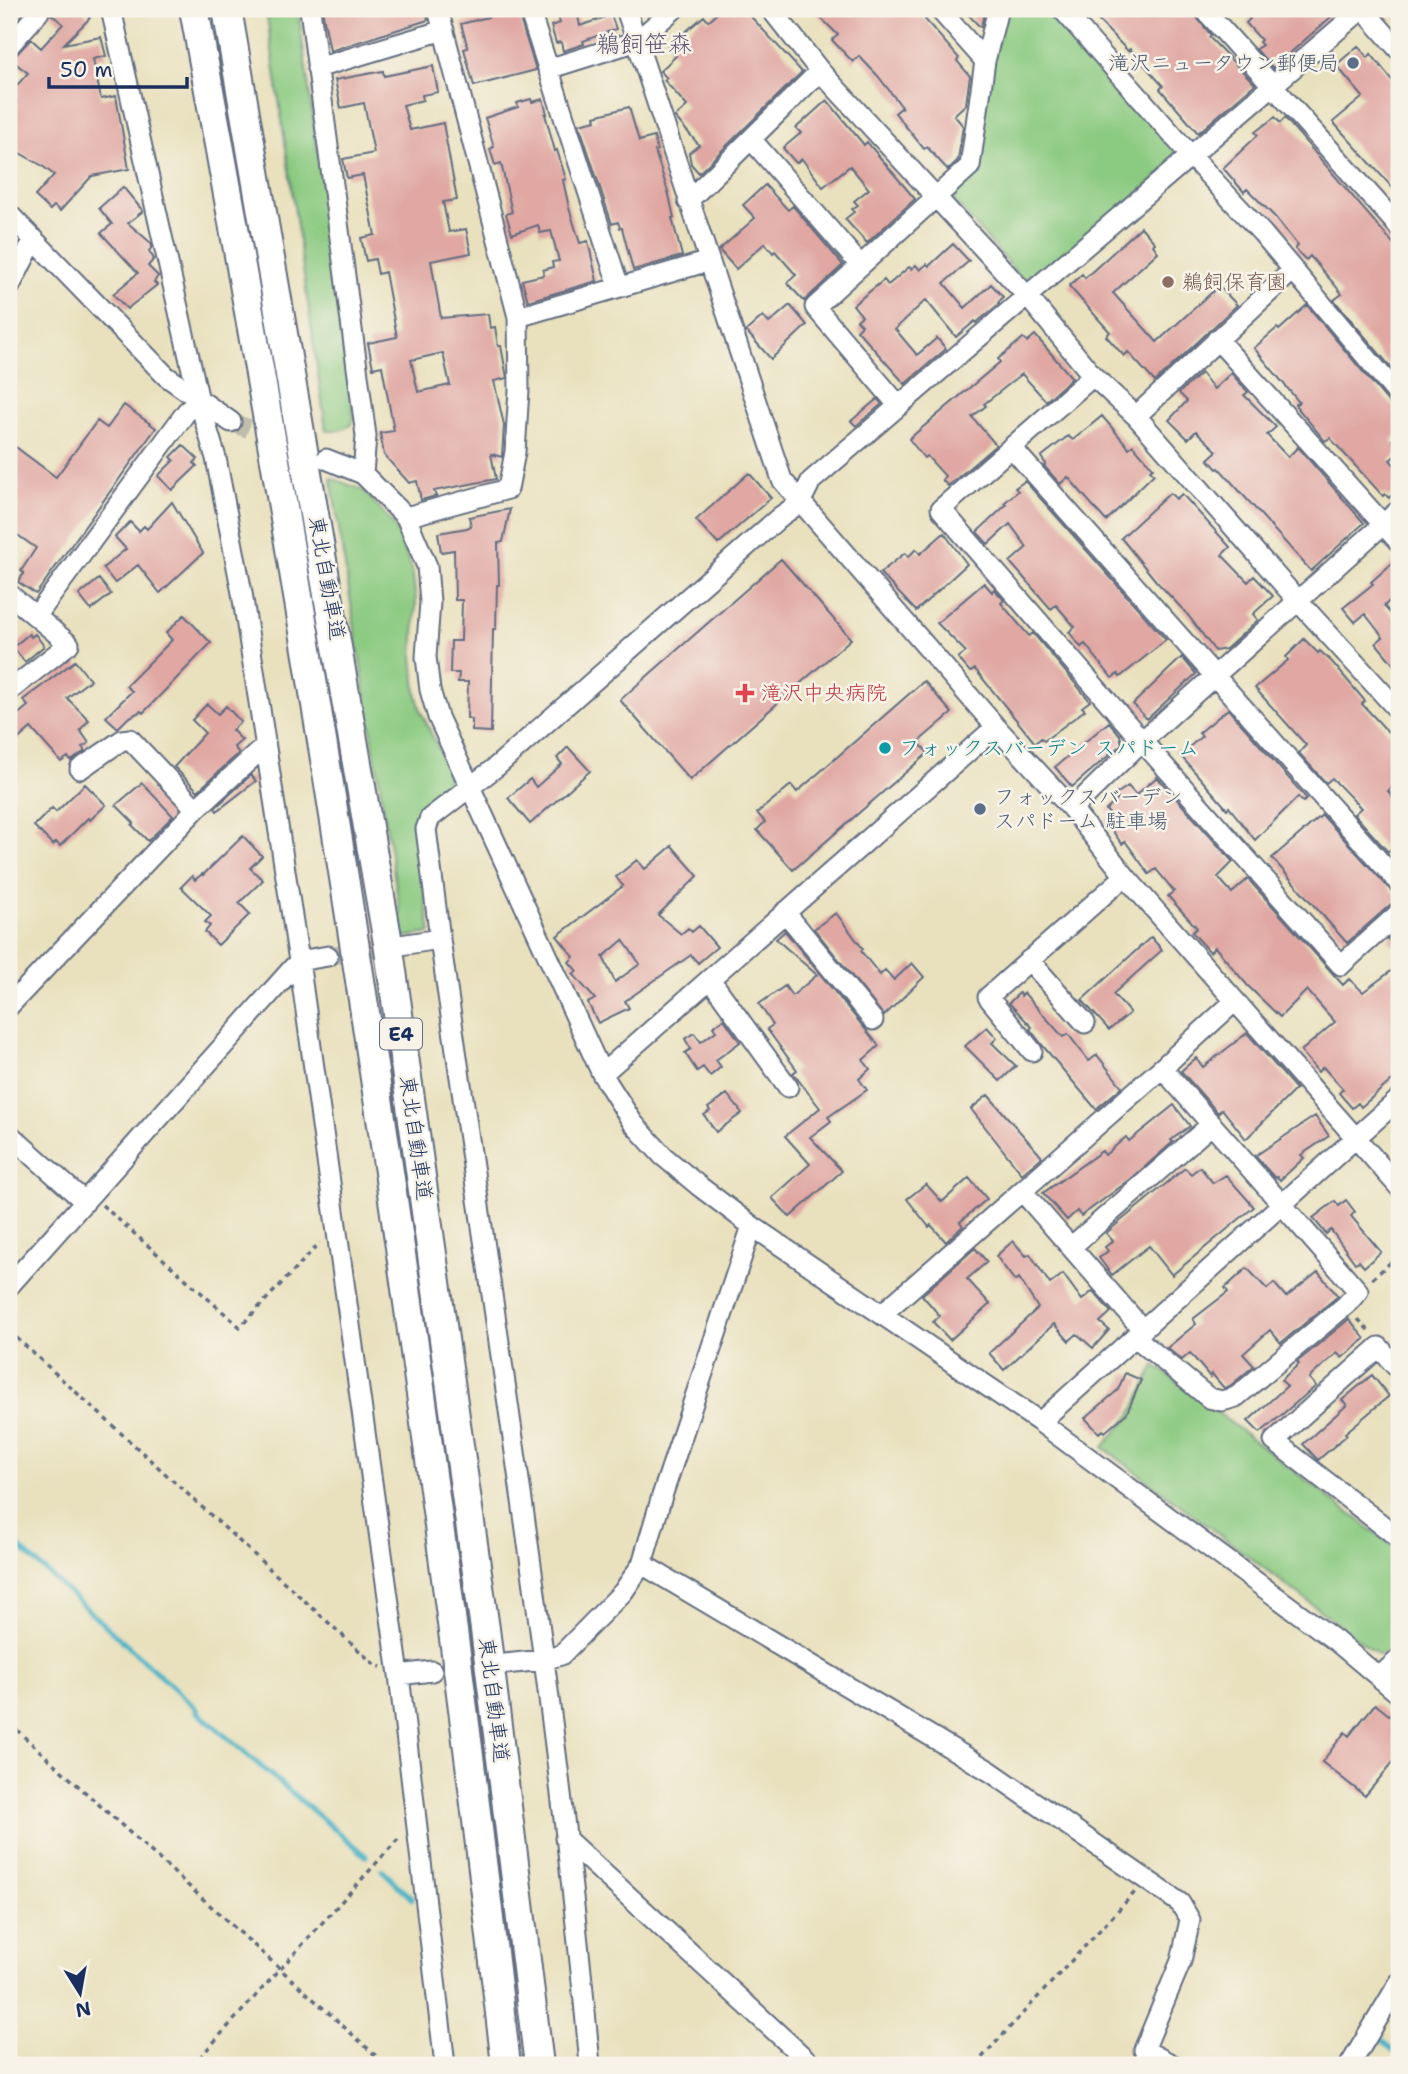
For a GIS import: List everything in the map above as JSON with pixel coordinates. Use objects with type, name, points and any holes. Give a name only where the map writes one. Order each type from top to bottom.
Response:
[{"type":"highway","name":"東北自動車道","points":[[194,9],[300,606],[356,944],[454,1633],[506,2065]]},
{"type":"highway","name":"東北自動車道","points":[[227,9],[388,943],[485,1629],[539,2065]]},
{"type":"street","points":[[111,9],[199,401],[216,458],[244,606],[299,961],[399,1675],[445,2065]]},
{"type":"street","points":[[310,9],[366,436],[363,474]]},
{"type":"street","points":[[406,517],[508,489],[515,452],[518,317],[438,9]]},
{"type":"street","points":[[528,9],[619,287]]},
{"type":"street","points":[[626,9],[782,480],[996,727],[1072,809],[1125,876],[1399,1187]]},
{"type":"street","points":[[548,69],[637,41],[674,9]]},
{"type":"street","points":[[771,9],[820,71],[1028,297],[1093,376],[1136,416],[1299,602],[1399,711]]},
{"type":"street","points":[[939,9],[985,61]]},
{"type":"street","points":[[900,406],[816,307],[970,166],[985,61],[998,9]]},
{"type":"street","points":[[1062,9],[1293,270],[1399,396]]},
{"type":"street","points":[[1204,9],[1399,227]]},
{"type":"street","points":[[590,2065],[543,1660],[440,939],[426,829],[430,818],[496,766],[781,516],[800,503],[811,481],[1362,9],[1399,51]]},
{"type":"street","points":[[9,46],[39,12]]},
{"type":"street","points":[[317,68],[444,30]]},
{"type":"street","points":[[688,201],[820,71]]},
{"type":"street","points":[[751,139],[860,265]]},
{"type":"street","points":[[9,214],[166,376],[231,422]]},
{"type":"street","points":[[9,288],[34,239]]},
{"type":"street","points":[[518,317],[709,261]]},
{"type":"street","points":[[1136,416],[1293,270]]},
{"type":"street","points":[[1217,339],[1399,542]]},
{"type":"street","points":[[1093,376],[941,509],[1341,965],[1399,913]]},
{"type":"street","points":[[37,615],[187,411],[199,401]]},
{"type":"street","points":[[1012,447],[1399,884]]},
{"type":"street","points":[[326,459],[363,474],[406,517],[427,566],[430,602],[426,657],[430,690],[438,717],[602,1074],[633,1123],[663,1156],[752,1226],[1040,1422],[1325,1633],[1399,1694]]},
{"type":"street","points":[[1072,809],[1142,741],[1399,510]]},
{"type":"street","points":[[9,594],[69,644],[9,691]]},
{"type":"street","points":[[602,1074],[996,727]]},
{"type":"street","points":[[80,769],[122,740],[130,739],[196,809]]},
{"type":"street","points":[[9,1006],[196,809],[265,746]]},
{"type":"street","points":[[1032,1051],[988,997],[1125,876]]},
{"type":"street","points":[[785,912],[873,1020]]},
{"type":"street","points":[[400,945],[440,939]]},
{"type":"street","points":[[9,1286],[299,961],[328,956]]},
{"type":"street","points":[[1030,960],[1084,1023]]},
{"type":"street","points":[[710,979],[788,1087]]},
{"type":"street","points":[[883,1313],[1235,1001]]},
{"type":"street","points":[[1022,1191],[1071,1247],[1139,1334],[1209,1398],[1222,1401],[1236,1396],[1352,1298],[1282,1205],[1162,1068]]},
{"type":"street","points":[[1040,1422],[1399,1100]]},
{"type":"street","points":[[1071,1247],[1212,1124]]},
{"type":"street","points":[[9,1134],[88,1199]]},
{"type":"street","points":[[505,1664],[561,1655],[623,1592],[642,1564],[752,1226]]},
{"type":"street","points":[[1399,1370],[1379,1347],[1274,1441],[1399,1538]]},
{"type":"street","points":[[642,1564],[990,1772],[1180,1903],[1190,1920],[1181,1961],[1144,2050],[1173,2065]]},
{"type":"street","points":[[1379,1677],[1399,1659]]},
{"type":"street","points":[[399,1675],[432,1671]]},
{"type":"street","points":[[565,1838],[812,2065]]},
{"type":"street","points":[[1350,2065],[1399,1983]]},
{"type":"path","points":[[88,1199],[240,1327],[336,1226]]},
{"type":"path","points":[[1379,1347],[1352,1298],[1399,1255]]},
{"type":"path","points":[[9,1331],[375,1665],[399,1675]]},
{"type":"path","points":[[9,1723],[386,2065]]},
{"type":"path","points":[[192,2065],[415,1820]]},
{"type":"path","points":[[975,2065],[1146,1880]]},
{"type":"green space","points":[[266,9],[298,9],[354,418],[350,426],[340,430],[326,430]]},
{"type":"green space","points":[[1006,9],[1054,9],[1170,141],[1178,159],[1030,288],[953,200],[975,170],[991,65]]},
{"type":"green space","points":[[331,478],[363,490],[394,525],[412,569],[416,601],[413,656],[416,692],[421,712],[449,771],[447,782],[420,809],[414,827],[431,933],[404,937]]},
{"type":"green space","points":[[1155,1365],[1399,1551],[1399,1642],[1391,1650],[1378,1654],[1103,1447],[1131,1415]]},
{"type":"building","points":[[51,9],[81,9],[90,18],[64,44],[101,37],[106,56],[93,59],[101,99],[116,96],[129,169],[92,176],[60,211],[54,206],[50,210],[35,196],[54,175],[9,147],[9,115],[16,102],[9,94],[28,73],[11,60],[31,39],[41,48],[63,24],[51,14]]},
{"type":"building","points":[[322,9],[426,9],[428,20],[330,51]]},
{"type":"building","points":[[517,9],[536,70],[474,86],[464,49],[468,48],[461,24],[488,17],[486,11]]},
{"type":"building","points":[[722,9],[744,9],[802,72],[699,173],[691,164],[689,153],[699,145],[675,117],[687,106],[664,80],[667,78],[660,71],[676,56],[668,47],[704,16],[708,21]]},
{"type":"building","points":[[812,9],[916,9],[959,58],[957,61],[970,76],[966,104],[954,115],[963,126],[958,160],[948,170],[927,147],[924,149],[895,113],[902,107],[878,76],[859,56],[853,62],[832,40],[838,35]]},
{"type":"building","points":[[963,9],[985,9],[981,27],[980,27]]},
{"type":"building","points":[[1102,9],[1190,9],[1211,35],[1209,37],[1255,84],[1198,133],[1160,89],[1163,86],[1130,49],[1128,51],[1094,16]]},
{"type":"building","points":[[1242,9],[1340,9],[1273,68],[1256,49],[1262,45],[1259,42],[1261,40],[1246,23],[1250,19]]},
{"type":"building","points":[[577,11],[580,26],[611,15],[616,29],[563,51],[561,42],[556,43],[551,26],[560,23],[558,15]]},
{"type":"building","points":[[1358,46],[1368,58],[1371,54],[1399,89],[1399,195],[1333,122],[1363,97],[1336,65]]},
{"type":"building","points":[[433,66],[438,92],[422,95],[423,100],[403,105],[410,130],[443,123],[457,200],[443,202],[449,232],[466,229],[471,253],[431,261],[441,318],[488,314],[490,328],[495,327],[498,346],[501,346],[507,378],[494,381],[504,425],[502,457],[491,454],[496,479],[434,491],[436,496],[421,500],[417,481],[409,483],[384,455],[380,433],[394,431],[382,366],[373,368],[368,343],[397,337],[385,272],[378,274],[375,259],[366,261],[361,238],[375,235],[363,175],[347,178],[343,159],[374,153],[364,103],[341,108],[335,80],[383,71],[384,76]],"holes":[[[443,353],[450,385],[418,392],[411,360]]]},
{"type":"building","points":[[531,99],[532,102],[543,99],[555,151],[557,150],[566,179],[563,180],[569,208],[580,243],[588,241],[597,281],[528,301],[522,280],[544,275],[543,270],[553,267],[552,262],[559,261],[551,231],[540,233],[538,225],[512,234],[506,214],[512,212],[501,163],[495,165],[490,149],[494,147],[485,118],[518,107],[517,103]]},
{"type":"building","points":[[827,100],[864,145],[867,142],[915,199],[867,243],[845,219],[858,205],[854,201],[869,189],[850,166],[823,187],[802,159],[796,163],[783,148],[801,133],[796,128]]},
{"type":"building","points":[[629,107],[639,141],[654,137],[655,151],[669,195],[682,256],[633,270],[622,228],[618,222],[612,224],[579,124],[596,120],[595,116]]},
{"type":"building","points":[[1275,117],[1280,123],[1285,118],[1399,250],[1399,377],[1334,300],[1342,294],[1334,284],[1310,256],[1306,260],[1295,249],[1298,246],[1275,217],[1247,189],[1244,192],[1223,168],[1258,135],[1255,132]]},
{"type":"building","points":[[765,185],[788,210],[793,206],[843,265],[804,301],[787,283],[796,275],[765,243],[736,269],[719,250],[755,218],[743,205]]},
{"type":"building","points":[[123,187],[143,211],[128,223],[151,243],[149,251],[154,259],[148,266],[158,276],[154,282],[157,285],[127,309],[113,294],[138,273],[101,233],[112,224],[99,208]]},
{"type":"building","points":[[1141,227],[1155,243],[1153,245],[1158,252],[1113,293],[1157,342],[1219,286],[1237,305],[1155,382],[1128,352],[1124,356],[1106,336],[1110,332],[1069,286],[1082,274],[1085,278]]},
{"type":"building","points":[[953,244],[969,261],[944,283],[965,308],[991,284],[1003,297],[999,304],[956,337],[926,300],[895,329],[917,355],[937,338],[946,349],[905,384],[857,330],[862,325],[857,320],[862,316],[853,305],[884,280],[888,285],[909,267],[911,269],[916,265],[920,270],[927,264],[929,266]]},
{"type":"building","points":[[790,305],[807,325],[771,359],[746,331],[763,316],[769,323]]},
{"type":"building","points":[[1307,305],[1390,404],[1399,411],[1399,434],[1392,440],[1399,453],[1390,460],[1399,470],[1399,488],[1389,498],[1385,494],[1383,496],[1330,438],[1325,441],[1295,405],[1299,402],[1254,348]]},
{"type":"building","points":[[1035,335],[1072,378],[1046,401],[1022,374],[984,404],[986,406],[972,417],[996,445],[948,486],[942,480],[945,476],[927,456],[924,458],[909,439],[1000,362],[998,359],[1023,338],[1027,342]]},
{"type":"building","points":[[1201,373],[1214,389],[1231,373],[1248,392],[1244,395],[1276,427],[1267,435],[1288,457],[1298,447],[1364,523],[1311,571],[1208,459],[1217,451],[1196,431],[1188,439],[1169,420],[1187,401],[1179,393]]},
{"type":"building","points":[[877,399],[882,404],[856,426],[851,421]]},
{"type":"building","points":[[124,405],[156,428],[36,594],[18,582],[24,573],[21,571],[36,548],[9,529],[9,442],[56,477],[97,421],[107,428]]},
{"type":"building","points":[[1102,416],[1129,448],[1133,445],[1153,468],[1150,470],[1154,474],[1106,521],[1068,477],[1060,484],[1044,466],[1046,464],[1041,457],[1068,436],[1073,440]]},
{"type":"building","points":[[183,445],[198,459],[194,463],[197,466],[172,490],[158,476],[174,460],[171,457]]},
{"type":"building","points":[[749,473],[771,498],[718,544],[696,520]]},
{"type":"building","points":[[1025,481],[1166,640],[1120,677],[1118,674],[1112,678],[1085,644],[1081,647],[1069,632],[1075,627],[1056,605],[1051,609],[1010,562],[1027,547],[1010,524],[988,544],[977,532],[1006,505],[1004,503],[1018,491],[1015,488]]},
{"type":"building","points":[[1170,493],[1176,499],[1182,494],[1230,547],[1222,555],[1248,582],[1254,576],[1273,596],[1253,614],[1258,620],[1226,649],[1215,651],[1187,614],[1121,538]]},
{"type":"building","points":[[172,502],[203,553],[160,593],[138,565],[115,583],[103,568],[126,549],[115,537],[130,522],[139,531],[144,526],[147,529]]},
{"type":"building","points":[[510,509],[503,542],[498,543],[499,585],[496,629],[493,629],[491,732],[472,731],[472,719],[467,718],[468,682],[458,682],[459,673],[450,673],[451,641],[461,641],[462,600],[455,600],[454,550],[441,552],[438,533],[471,526],[469,517]]},
{"type":"building","points":[[944,533],[967,564],[916,611],[880,573],[905,553],[908,557],[916,549],[920,554]]},
{"type":"building","points":[[1399,557],[1399,592],[1384,606],[1399,623],[1399,671],[1376,643],[1383,637],[1365,614],[1355,622],[1343,608],[1373,584],[1371,582]]},
{"type":"building","name":"滝沢中央病院","points":[[781,559],[851,639],[690,780],[620,700]]},
{"type":"building","points":[[99,579],[111,594],[91,610],[79,595]]},
{"type":"building","points":[[984,583],[1004,600],[1001,603],[1029,636],[1033,633],[1090,701],[1082,707],[1085,710],[1044,741],[1041,738],[1035,743],[975,669],[970,672],[958,658],[966,652],[937,623]]},
{"type":"building","points":[[184,615],[211,643],[143,713],[141,711],[128,718],[118,728],[106,717],[132,691],[126,686],[172,640],[166,633]]},
{"type":"building","points":[[29,634],[31,637],[35,634],[44,646],[25,662],[13,647]]},
{"type":"building","points":[[1304,639],[1332,662],[1365,701],[1362,704],[1389,733],[1392,730],[1399,738],[1399,780],[1388,791],[1399,804],[1399,840],[1388,852],[1354,814],[1361,808],[1332,778],[1326,783],[1299,753],[1306,745],[1255,688],[1288,660],[1286,657]]},
{"type":"building","points":[[1182,657],[1196,674],[1147,719],[1133,704]]},
{"type":"building","points":[[75,661],[90,680],[67,698],[89,720],[80,730],[89,743],[82,747],[85,751],[71,761],[68,757],[61,762],[31,728],[9,747],[9,722],[28,706],[23,700]]},
{"type":"building","name":"フォックスバーデン スパドーム","points":[[924,681],[952,713],[918,742],[928,753],[793,870],[757,830],[765,822],[757,813],[791,785],[797,792]]},
{"type":"building","points":[[207,704],[218,714],[226,706],[241,722],[232,730],[242,740],[234,747],[239,753],[198,791],[174,767],[205,733],[192,720]]},
{"type":"building","points":[[1228,709],[1307,799],[1303,802],[1298,797],[1255,840],[1229,807],[1227,809],[1180,755],[1202,736],[1199,733]]},
{"type":"building","points":[[1109,722],[1120,735],[1122,744],[1072,787],[1055,767]]},
{"type":"building","points":[[568,747],[590,771],[530,824],[508,798],[530,779],[536,787],[562,764],[557,758]]},
{"type":"building","points":[[251,775],[256,781],[217,811],[215,808]]},
{"type":"building","points":[[1157,777],[1233,862],[1218,877],[1232,893],[1248,879],[1343,985],[1349,979],[1363,992],[1399,965],[1399,1074],[1361,1107],[1358,1103],[1352,1108],[1339,1093],[1343,1089],[1323,1067],[1318,1072],[1301,1051],[1335,1022],[1307,990],[1280,1017],[1248,986],[1215,947],[1210,952],[1192,932],[1197,928],[1168,896],[1174,891],[1156,869],[1149,874],[1125,841],[1122,844],[1105,821],[1111,816],[1106,810],[1118,799],[1115,795],[1128,786],[1136,795]]},
{"type":"building","points":[[142,783],[173,816],[148,841],[116,805]]},
{"type":"building","points":[[85,784],[106,805],[90,820],[88,818],[60,846],[56,842],[53,845],[34,826],[52,808],[56,812]]},
{"type":"building","points":[[1322,815],[1399,899],[1347,943],[1272,858]]},
{"type":"building","points":[[243,836],[262,856],[250,868],[263,880],[239,903],[250,914],[218,945],[205,932],[210,926],[205,922],[211,916],[181,887],[192,876],[195,880],[203,875]]},
{"type":"building","points":[[672,846],[698,876],[658,915],[681,934],[688,928],[692,932],[699,926],[717,947],[698,963],[691,955],[625,1001],[629,1008],[598,1023],[588,1003],[595,999],[573,974],[577,971],[569,962],[574,957],[557,936],[623,886],[616,877],[637,860],[645,869]],"holes":[[[623,940],[640,964],[615,982],[603,957]]]},
{"type":"building","points":[[836,913],[880,975],[885,970],[894,980],[912,963],[924,977],[884,1016],[814,929]]},
{"type":"building","points":[[1399,929],[1399,952],[1388,939]]},
{"type":"building","points":[[785,931],[879,1046],[863,1060],[870,1069],[859,1079],[867,1090],[828,1117],[831,1121],[810,1137],[842,1171],[790,1217],[772,1198],[810,1164],[785,1136],[820,1108],[793,1073],[797,1070],[767,1029],[773,1025],[759,1004],[785,986],[792,996],[817,975],[776,939]]},
{"type":"building","points":[[1151,937],[1162,950],[1113,994],[1130,1013],[1109,1030],[1082,1000]]},
{"type":"building","points":[[1019,993],[1021,996],[1024,993],[1063,1037],[1068,1034],[1089,1061],[1097,1055],[1122,1087],[1096,1109],[1043,1046],[1030,1029],[1032,1027],[1009,1003]]},
{"type":"building","points":[[724,1019],[740,1042],[716,1060],[721,1067],[710,1076],[703,1067],[697,1071],[685,1053],[691,1049],[685,1039],[694,1033],[701,1042],[716,1031],[713,1027]]},
{"type":"building","points":[[987,1027],[997,1038],[992,1043],[1016,1066],[1000,1081],[965,1046]]},
{"type":"building","points":[[1247,1033],[1296,1089],[1246,1139],[1222,1109],[1218,1113],[1181,1071],[1196,1058],[1203,1067]]},
{"type":"building","points":[[727,1094],[742,1113],[716,1132],[704,1115],[710,1111],[708,1108]]},
{"type":"building","points":[[988,1095],[1042,1157],[1022,1174],[971,1109]]},
{"type":"building","points":[[1174,1105],[1190,1126],[1171,1140],[1173,1142],[1131,1179],[1081,1216],[1077,1211],[1067,1220],[1043,1193],[1102,1151],[1105,1155],[1126,1137],[1129,1141]]},
{"type":"building","points":[[1315,1116],[1329,1136],[1301,1155],[1304,1158],[1280,1180],[1275,1178],[1255,1156]]},
{"type":"building","points":[[1200,1167],[1213,1183],[1226,1175],[1254,1207],[1172,1275],[1149,1246],[1112,1275],[1099,1258],[1108,1251],[1105,1247],[1113,1241],[1106,1233],[1185,1168],[1191,1174]]},
{"type":"building","points":[[969,1178],[987,1199],[960,1222],[963,1226],[946,1242],[931,1225],[929,1227],[907,1199],[926,1184],[942,1202]]},
{"type":"building","points":[[1346,1200],[1355,1212],[1351,1216],[1381,1252],[1364,1267],[1359,1261],[1355,1263],[1331,1230],[1326,1234],[1313,1218],[1335,1201],[1339,1206]]},
{"type":"building","points":[[1013,1241],[1026,1256],[1030,1254],[1050,1284],[1063,1274],[1082,1300],[1093,1291],[1111,1312],[1100,1322],[1109,1330],[1093,1348],[1077,1334],[1069,1341],[1054,1324],[1004,1370],[989,1353],[1038,1308],[1019,1278],[1015,1281],[996,1256]]},
{"type":"building","points":[[975,1248],[987,1262],[967,1279],[990,1304],[950,1340],[933,1322],[940,1316],[922,1295]]},
{"type":"building","points":[[1247,1268],[1267,1289],[1274,1283],[1286,1297],[1318,1272],[1338,1296],[1281,1343],[1270,1330],[1243,1354],[1254,1366],[1224,1388],[1212,1374],[1210,1377],[1190,1353],[1182,1360],[1167,1348],[1196,1324],[1193,1319],[1228,1292],[1225,1288]]},
{"type":"building","points":[[1349,1319],[1365,1339],[1342,1358],[1337,1353],[1309,1378],[1316,1386],[1260,1433],[1248,1421],[1287,1386],[1281,1380],[1299,1364],[1297,1362]]},
{"type":"building","points":[[1125,1373],[1141,1380],[1127,1413],[1105,1432],[1103,1430],[1099,1433],[1085,1418],[1118,1390]]},
{"type":"building","points":[[1372,1375],[1389,1396],[1318,1460],[1303,1444],[1347,1405],[1342,1400]]},
{"type":"building","points":[[1375,1704],[1399,1723],[1399,1755],[1365,1796],[1322,1762],[1345,1732],[1349,1736]]},
{"type":"waterway","points":[[9,1538],[197,1709],[196,1711],[366,1856]]},
{"type":"waterway","points":[[382,1870],[412,1899]]},
{"type":"waterway","points":[[1362,2065],[1380,2038],[1399,2055]]},
{"type":"tunnel","points":[[231,422],[312,453]]},
{"type":"tunnel","points":[[328,956],[399,945]]},
{"type":"place","name":"滝沢ニュータウン郵便局","points":[[1353,63]]},
{"type":"place","name":"鵜飼保育園","points":[[1168,282]]},
{"type":"place","name":"滝沢中央病院","points":[[745,693]]},
{"type":"place","name":"フォックスバーデン スパドーム","points":[[885,748]]},
{"type":"place","name":"フォックスバーデン スパドーム 駐車場","points":[[980,809]]},
{"type":"district","name":"鵜飼笹森","points":[[644,44]]}]
